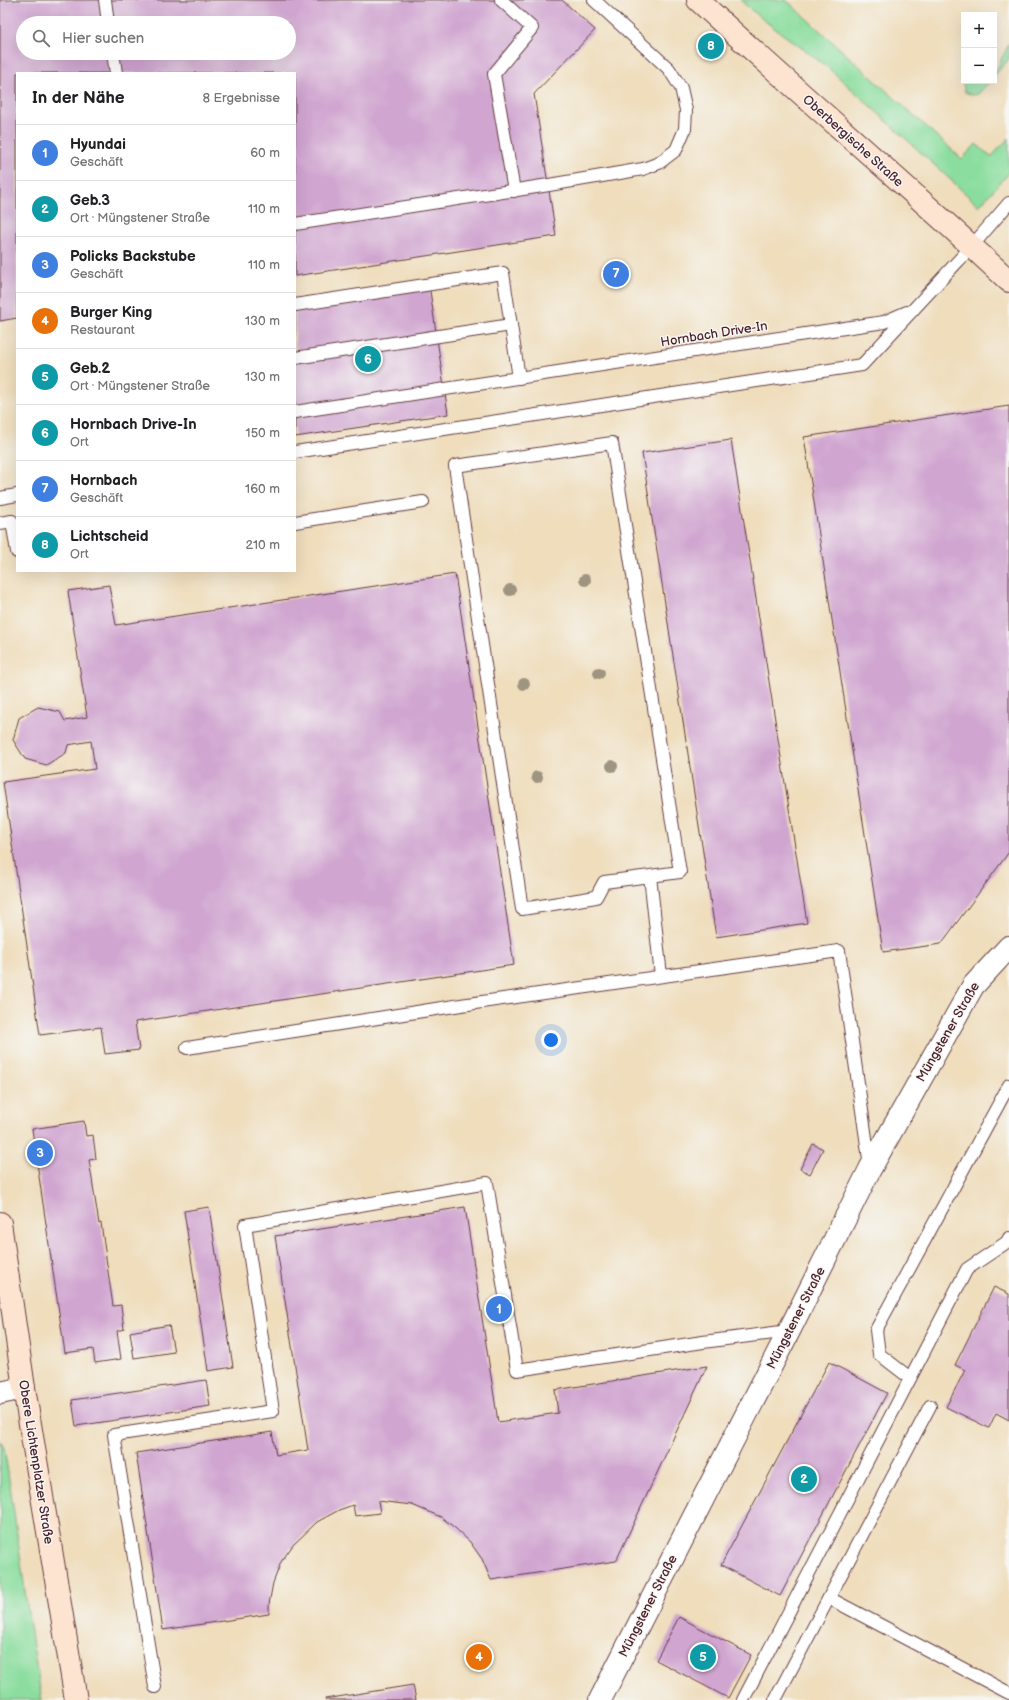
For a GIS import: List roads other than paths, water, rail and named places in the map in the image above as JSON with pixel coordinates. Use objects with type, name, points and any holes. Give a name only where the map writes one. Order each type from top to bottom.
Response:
[{"type":"main road","name":"Oberbergische Straße","points":[[698,0],[1009,281]]},
{"type":"main road","name":"Obere Lichtenplatzer Straße","points":[[0,1223],[24,1388],[76,1700]]},
{"type":"street","name":"Müngstener Straße","points":[[600,1700],[789,1331],[870,1169],[973,986],[1009,947]]},
{"type":"street","points":[[0,1393],[24,1388]]},
{"type":"lane","points":[[105,0],[107,16]]},
{"type":"lane","points":[[500,0],[532,28],[494,74],[514,191]]},
{"type":"lane","points":[[296,224],[514,191],[643,169],[659,163],[676,150],[685,129],[686,110],[681,88],[669,69],[594,0]]},
{"type":"lane","points":[[114,60],[116,72]]},
{"type":"lane","points":[[296,452],[862,365],[910,311],[972,246],[1009,203]]},
{"type":"lane","points":[[296,305],[503,273],[519,378]]},
{"type":"lane","name":"Hornbach Drive-In","points":[[296,412],[884,322],[910,311]]},
{"type":"lane","points":[[296,358],[511,325]]},
{"type":"lane","points":[[612,444],[680,872],[650,876],[604,882],[596,897],[522,909],[455,466],[612,444]]},
{"type":"lane","points":[[0,498],[16,495]]},
{"type":"lane","points":[[296,522],[423,502]]},
{"type":"lane","points":[[0,522],[12,521],[16,546]]},
{"type":"lane","points":[[650,876],[661,976]]},
{"type":"lane","points":[[186,1048],[427,1010],[839,951],[870,1169]]},
{"type":"lane","points":[[910,1378],[879,1354],[876,1330],[1009,1084]]},
{"type":"lane","points":[[155,1687],[114,1435],[273,1411],[245,1225],[487,1183],[517,1370],[703,1342],[789,1331]]},
{"type":"lane","points":[[743,1700],[967,1269],[1007,1242],[1009,1238]]},
{"type":"lane","points":[[775,1700],[930,1406]]},
{"type":"lane","points":[[829,1598],[1009,1693]]},
{"type":"place","name":"Lichtscheid","points":[[711,46]]},
{"type":"place","name":"Hornbach","points":[[616,274]]},
{"type":"place","name":"Hornbach Drive-In","points":[[368,359]]},
{"type":"place","name":"Policks Backstube","points":[[40,1153]]},
{"type":"place","name":"Hyundai","points":[[499,1309]]},
{"type":"place","name":"Geb.3","points":[[804,1479]]},
{"type":"place","name":"Burger King","points":[[479,1657]]},
{"type":"place","name":"Geb.2","points":[[703,1657]]}]
